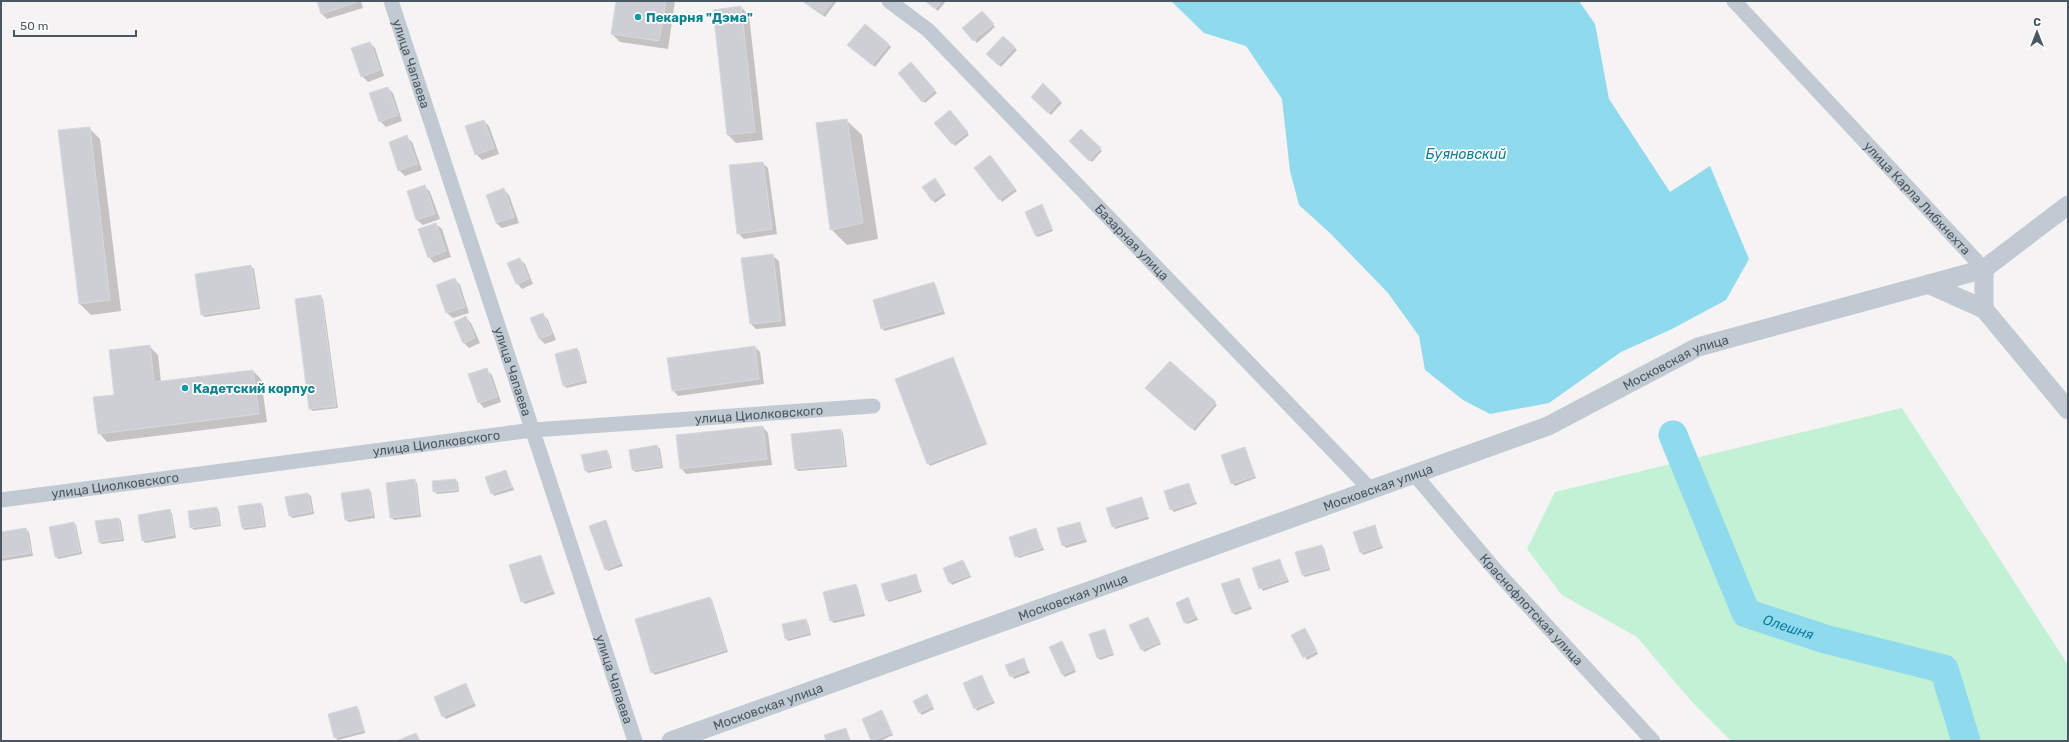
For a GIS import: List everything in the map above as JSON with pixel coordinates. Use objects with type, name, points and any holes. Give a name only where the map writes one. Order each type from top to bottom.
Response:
[{"type":"street","name":"улица Чапаева","points":[[391,1],[636,741]]},
{"type":"street","name":"Базарная улица","points":[[889,1],[928,30],[1371,490]]},
{"type":"street","name":"улица Карла Либкнехта","points":[[1734,1],[1984,269]]},
{"type":"street","name":"Московская улица","points":[[670,741],[1548,426],[1698,347],[1984,269],[2068,205]]},
{"type":"street","points":[[1984,269],[1984,309]]},
{"type":"street","points":[[1928,284],[1984,309],[2068,410]]},
{"type":"street","name":"улица Циолковского","points":[[1,500],[533,430],[873,406]]},
{"type":"street","name":"Краснофлотская улица","points":[[1415,474],[1498,573],[1649,739]]},
{"type":"green space","points":[[1902,408],[2068,665],[2068,741],[1731,741],[1692,702],[1637,637],[1562,595],[1527,549],[1555,492]]},
{"type":"water","name":"Буяновский","points":[[1171,1],[1579,1],[1595,24],[1609,99],[1670,192],[1710,166],[1749,259],[1726,300],[1672,329],[1621,352],[1549,403],[1490,414],[1463,400],[1425,370],[1419,336],[1388,293],[1331,234],[1299,205],[1290,171],[1282,99],[1246,46],[1204,33]]},
{"type":"building","points":[[317,1],[357,1],[358,2],[321,14]]},
{"type":"building","name":"Пекарня \"Дэма\"","points":[[616,1],[666,1],[659,41],[611,34]]},
{"type":"building","points":[[802,1],[833,1],[822,15]]},
{"type":"building","points":[[925,1],[942,1],[935,9]]},
{"type":"building","points":[[741,6],[755,132],[727,135],[713,10]]},
{"type":"building","points":[[982,11],[994,24],[973,41],[962,28]]},
{"type":"building","points":[[865,24],[889,44],[872,65],[847,45]]},
{"type":"building","points":[[1003,36],[1015,47],[998,65],[986,54]]},
{"type":"building","points":[[370,42],[380,70],[361,77],[351,48]]},
{"type":"building","points":[[911,62],[935,90],[922,102],[898,73]]},
{"type":"building","points":[[1043,83],[1060,100],[1048,113],[1031,97]]},
{"type":"building","points":[[388,87],[398,115],[379,122],[369,93]]},
{"type":"building","points":[[950,110],[968,132],[952,144],[934,123]]},
{"type":"building","points":[[847,119],[863,223],[830,230],[816,123]]},
{"type":"building","points":[[484,120],[494,148],[475,155],[465,126]]},
{"type":"building","points":[[90,127],[110,300],[79,304],[58,130]]},
{"type":"building","points":[[1081,129],[1101,148],[1089,161],[1069,141]]},
{"type":"building","points":[[407,135],[417,164],[398,171],[389,142]]},
{"type":"building","points":[[990,155],[1015,188],[999,200],[974,168]]},
{"type":"building","points":[[763,162],[772,229],[737,234],[729,165]]},
{"type":"building","points":[[935,178],[944,192],[932,201],[922,187]]},
{"type":"building","points":[[425,185],[435,214],[416,220],[407,191]]},
{"type":"building","points":[[504,188],[514,217],[496,223],[486,195]]},
{"type":"building","points":[[1042,204],[1052,228],[1035,235],[1025,212]]},
{"type":"building","points":[[436,223],[446,251],[428,258],[418,229]]},
{"type":"building","points":[[773,254],[781,321],[750,324],[741,258]]},
{"type":"building","points":[[520,258],[529,279],[516,284],[507,263]]},
{"type":"building","points":[[251,265],[258,307],[201,315],[195,274]]},
{"type":"building","points":[[455,278],[465,307],[446,313],[436,285]]},
{"type":"building","points":[[934,282],[943,311],[881,329],[873,300]]},
{"type":"building","points":[[321,295],[336,406],[309,409],[295,299]]},
{"type":"building","points":[[543,313],[552,334],[539,339],[530,318]]},
{"type":"building","points":[[466,316],[475,338],[463,343],[454,322]]},
{"type":"building","name":"Кадетский корпус","points":[[150,345],[154,382],[253,370],[259,414],[98,434],[93,397],[114,395],[109,350]]},
{"type":"building","points":[[755,346],[759,379],[672,391],[667,358]]},
{"type":"building","points":[[577,348],[585,380],[563,386],[555,354]]},
{"type":"building","points":[[953,357],[986,442],[927,464],[895,379]]},
{"type":"building","points":[[1170,361],[1216,402],[1192,429],[1145,388]]},
{"type":"building","points":[[487,368],[497,397],[478,403],[468,374]]},
{"type":"building","points":[[763,426],[767,459],[680,469],[676,435]]},
{"type":"building","points":[[841,429],[845,465],[795,469],[791,434]]},
{"type":"building","points":[[657,445],[661,466],[632,470],[629,450]]},
{"type":"building","points":[[1245,447],[1255,476],[1231,484],[1221,455]]},
{"type":"building","points":[[607,450],[610,466],[585,471],[581,455]]},
{"type":"building","points":[[506,470],[512,487],[491,494],[485,477]]},
{"type":"building","points":[[415,479],[419,514],[390,518],[386,483]]},
{"type":"building","points":[[456,479],[457,490],[433,492],[432,481]]},
{"type":"building","points":[[1189,483],[1195,502],[1170,510],[1164,491]]},
{"type":"building","points":[[369,489],[373,515],[345,520],[341,493]]},
{"type":"building","points":[[308,493],[312,512],[289,516],[285,497]]},
{"type":"building","points":[[1142,497],[1148,516],[1112,527],[1106,508]]},
{"type":"building","points":[[261,503],[264,525],[242,528],[238,506]]},
{"type":"building","points":[[217,507],[219,524],[190,528],[188,511]]},
{"type":"building","points":[[170,509],[174,535],[142,541],[138,515]]},
{"type":"building","points":[[119,518],[122,539],[99,542],[95,521]]},
{"type":"building","points":[[606,520],[621,563],[605,570],[589,526]]},
{"type":"building","points":[[74,522],[80,552],[55,557],[49,527]]},
{"type":"building","points":[[1080,522],[1085,539],[1062,546],[1057,528]]},
{"type":"building","points":[[1375,525],[1381,546],[1360,553],[1353,532]]},
{"type":"building","points":[[26,528],[31,553],[1,558],[1,532]]},
{"type":"building","points":[[1036,528],[1042,548],[1015,557],[1009,537]]},
{"type":"building","points":[[1322,545],[1328,568],[1302,575],[1295,552]]},
{"type":"building","points":[[541,555],[553,591],[521,602],[509,565]]},
{"type":"building","points":[[1280,559],[1287,580],[1259,589],[1252,568]]},
{"type":"building","points":[[963,560],[970,575],[949,583],[943,568]]},
{"type":"building","points":[[916,574],[920,590],[886,600],[881,584]]},
{"type":"building","points":[[1239,578],[1250,606],[1232,613],[1221,584]]},
{"type":"building","points":[[856,584],[863,613],[830,621],[823,592]]},
{"type":"building","points":[[710,597],[726,650],[651,673],[635,619]]},
{"type":"building","points":[[1188,597],[1196,617],[1184,623],[1176,603]]},
{"type":"building","points":[[1148,617],[1160,642],[1141,650],[1129,625]]},
{"type":"building","points":[[806,619],[809,633],[785,639],[782,624]]},
{"type":"building","points":[[1305,628],[1317,651],[1303,658],[1291,635]]},
{"type":"building","points":[[1105,629],[1113,653],[1097,658],[1089,634]]},
{"type":"building","points":[[1062,641],[1075,669],[1062,675],[1049,647]]},
{"type":"building","points":[[1024,658],[1028,670],[1010,677],[1005,665]]},
{"type":"building","points":[[982,675],[993,701],[974,709],[963,683]]},
{"type":"building","points":[[466,683],[474,703],[442,717],[434,697]]},
{"type":"building","points":[[927,694],[933,706],[919,713],[913,701]]},
{"type":"building","points":[[357,706],[364,730],[334,738],[328,714]]},
{"type":"building","points":[[882,710],[892,733],[871,741],[862,719]]},
{"type":"building","points":[[846,728],[850,741],[826,741],[824,735]]},
{"type":"building","points":[[416,733],[420,741],[396,741]]},
{"type":"waterway","name":"Олешня","points":[[1673,435],[1746,613],[1825,639],[1944,669],[1966,741]]},
{"type":"place","name":"Пекарня \"Дэма\"","points":[[638,17]]},
{"type":"place","name":"Кадетский корпус","points":[[185,388]]}]
